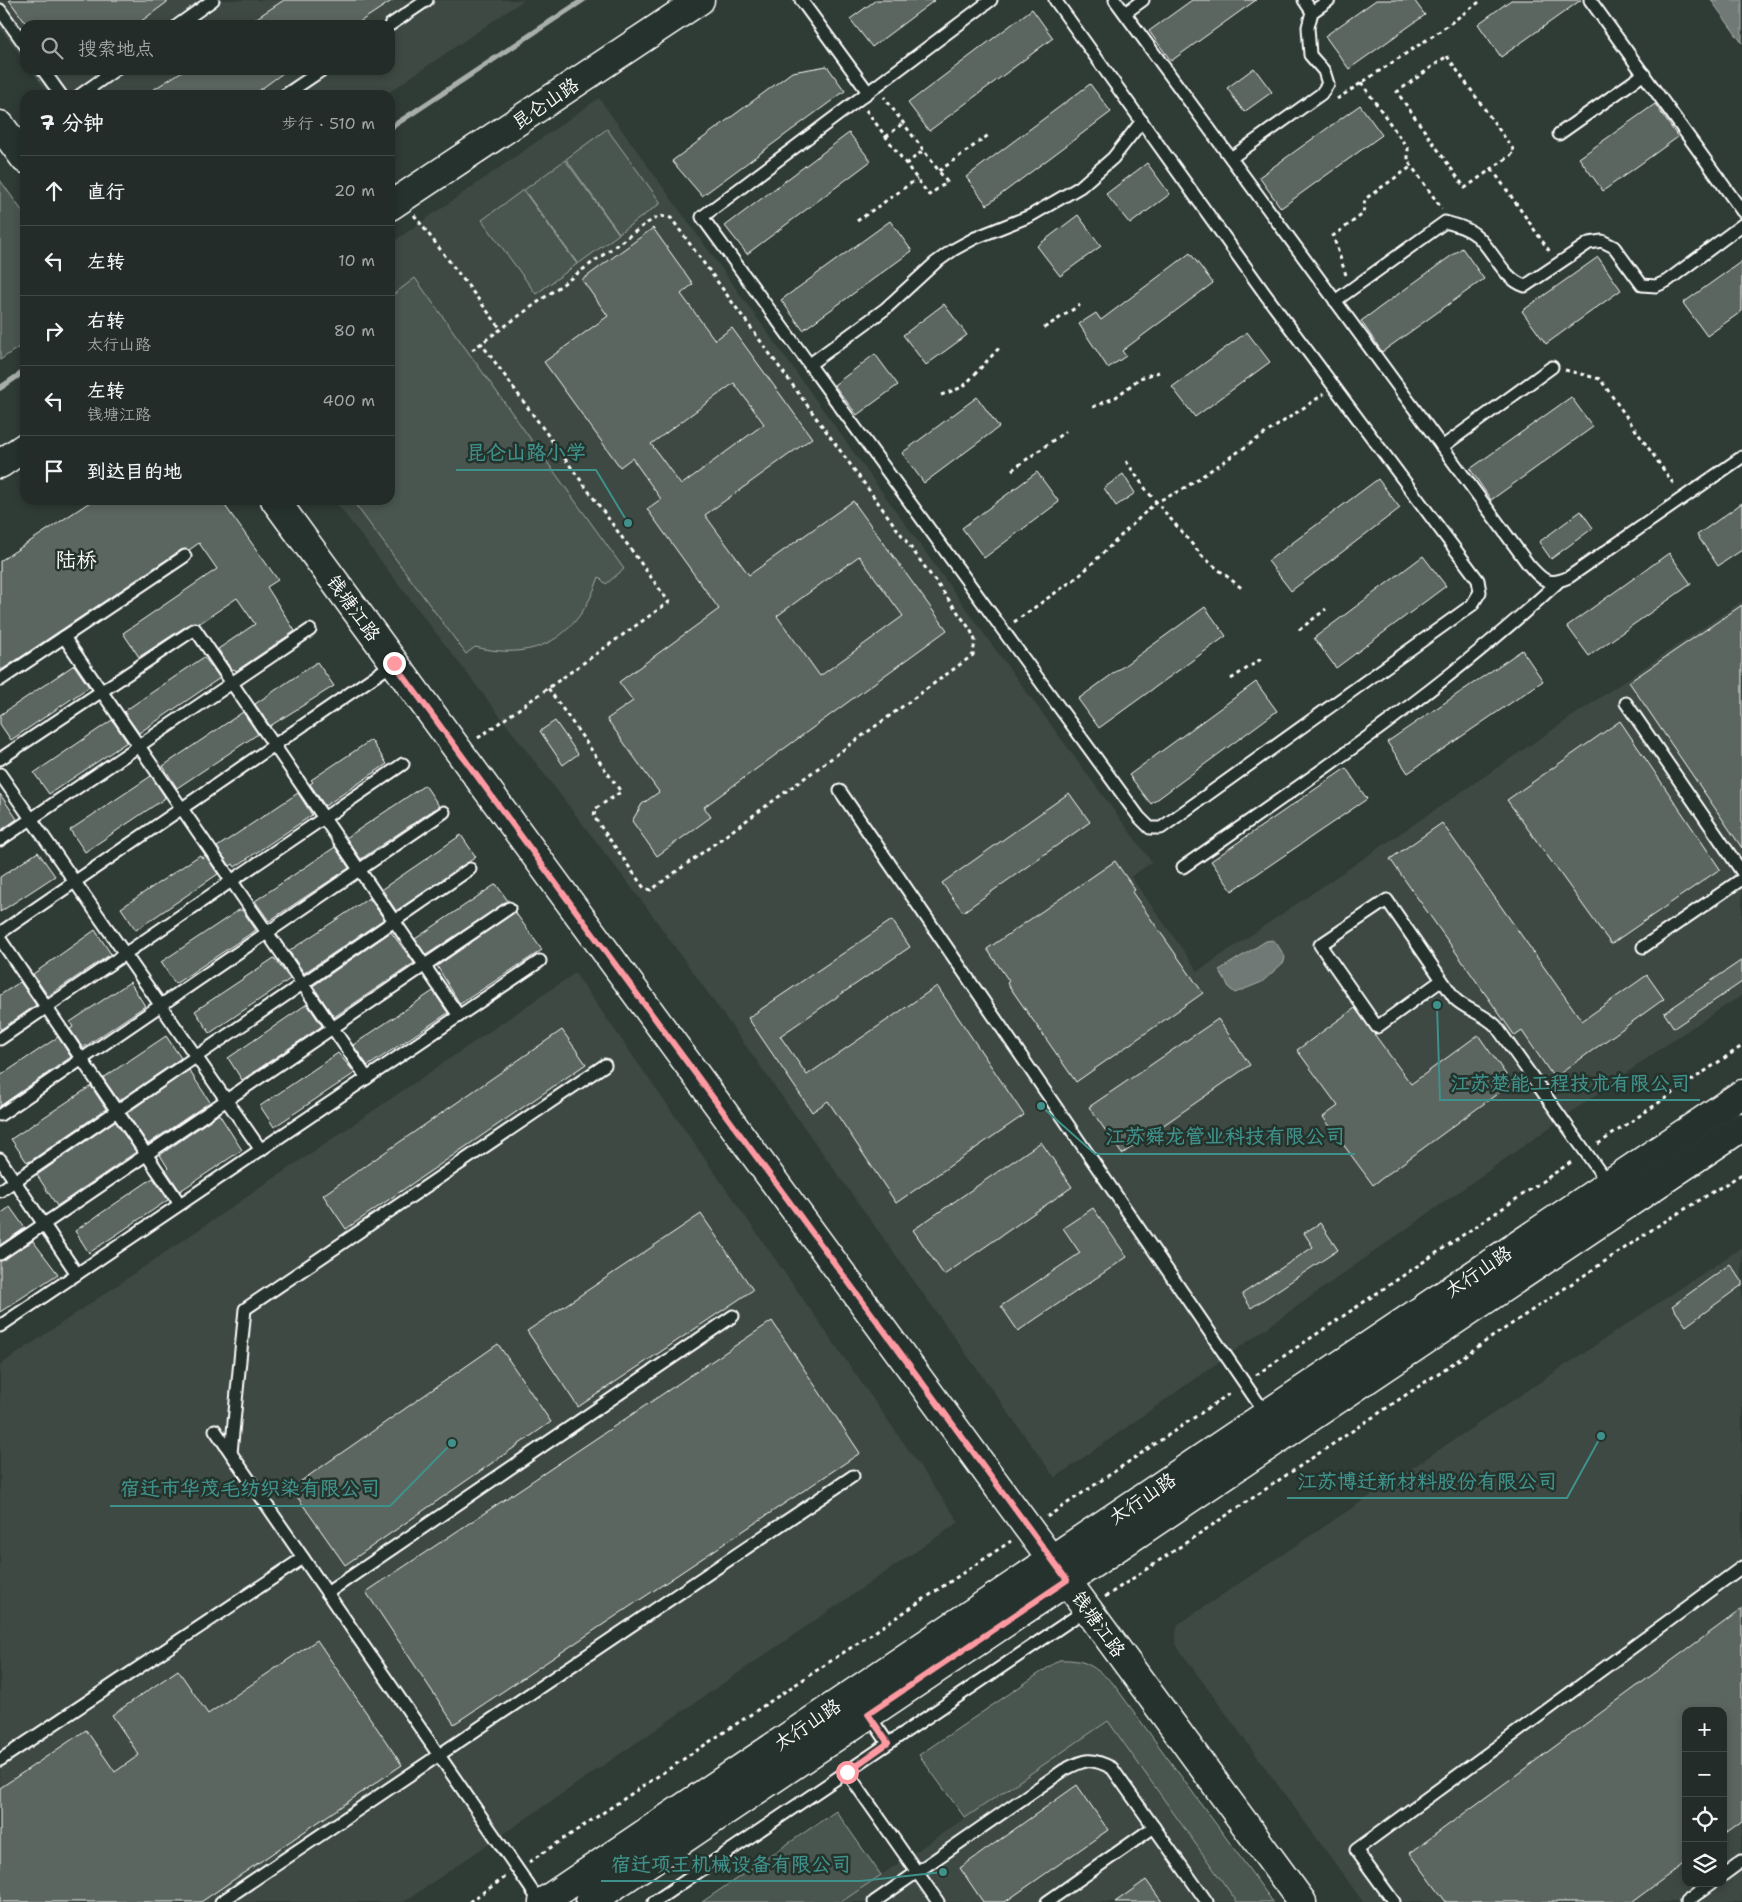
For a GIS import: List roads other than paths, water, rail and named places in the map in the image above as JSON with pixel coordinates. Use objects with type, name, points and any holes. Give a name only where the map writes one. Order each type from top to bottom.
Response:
[{"type":"street","name":"昆仑山路","points":[[396,203],[700,0]]},
{"type":"street","points":[[0,125],[20,152]]},
{"type":"street","points":[[0,464],[20,450]]},
{"type":"street","name":"钱塘江路","points":[[278,505],[1302,1902]]},
{"type":"street","name":"太行山路","points":[[542,1902],[1059,1569],[1616,1195],[1742,1094]]},
{"type":"street","name":"太行山路","points":[[1616,1195],[1742,1127]]},
{"type":"street","name":"太行山路","points":[[590,1902],[868,1714],[1059,1569]]},
{"type":"lane","points":[[185,20],[212,0]]},
{"type":"lane","points":[[395,22],[427,0]]},
{"type":"lane","points":[[801,0],[872,89]]},
{"type":"lane","points":[[991,0],[702,217],[1139,817],[1150,828],[1161,828],[1472,605],[1480,592],[1478,580],[1334,387],[1055,0]]},
{"type":"lane","points":[[1116,0],[1528,564],[1546,581],[1557,583]]},
{"type":"lane","points":[[1125,13],[1143,0]]},
{"type":"lane","points":[[1304,0],[1312,12]]},
{"type":"lane","points":[[1231,158],[1321,94],[1328,84],[1324,71],[1310,55],[1308,27],[1312,12],[1329,0]]},
{"type":"lane","points":[[1590,0],[1742,211]]},
{"type":"lane","points":[[0,10],[20,38]]},
{"type":"lane","points":[[1559,134],[1644,74]]},
{"type":"lane","points":[[47,75],[57,90]]},
{"type":"lane","points":[[87,90],[108,75]]},
{"type":"lane","points":[[292,90],[315,75]]},
{"type":"lane","points":[[810,364],[885,309],[935,263],[953,250],[975,238],[1030,216],[1080,187],[1113,158],[1142,121]]},
{"type":"lane","points":[[1335,301],[1445,222],[1461,226],[1476,235],[1515,283],[1525,286],[1589,243],[1602,240],[1614,247],[1642,285],[1656,286],[1667,281],[1742,225]]},
{"type":"lane","points":[[1442,447],[1552,367]]},
{"type":"lane","points":[[1183,867],[1359,744],[1513,624],[1557,583],[1569,577],[1742,457]]},
{"type":"lane","points":[[0,680],[185,556]]},
{"type":"lane","points":[[0,760],[195,629],[458,1016]]},
{"type":"lane","points":[[0,840],[310,630]]},
{"type":"lane","points":[[64,637],[367,1078]]},
{"type":"lane","points":[[0,934],[394,663]]},
{"type":"lane","points":[[1626,703],[1742,872]]},
{"type":"lane","points":[[0,1039],[403,764]]},
{"type":"lane","points":[[0,774],[261,1150]]},
{"type":"lane","points":[[840,790],[1273,1425]]},
{"type":"lane","points":[[0,1115],[444,812]]},
{"type":"lane","points":[[0,1191],[470,869]]},
{"type":"lane","points":[[1643,947],[1742,879]]},
{"type":"lane","points":[[1442,980],[1377,1027],[1320,945],[1387,900],[1442,980],[1455,999],[1464,1007],[1485,1015],[1496,1026],[1616,1195]]},
{"type":"lane","points":[[0,1254],[509,908]]},
{"type":"lane","points":[[0,940],[180,1204]]},
{"type":"lane","points":[[0,1326],[540,961]]},
{"type":"lane","points":[[231,1453],[245,1309],[605,1064]]},
{"type":"lane","points":[[0,1159],[77,1274]]},
{"type":"lane","points":[[327,1593],[733,1316]]},
{"type":"lane","points":[[215,1430],[542,1902]]},
{"type":"lane","points":[[221,1902],[853,1476]]},
{"type":"lane","points":[[0,1760],[303,1558]]},
{"type":"lane","points":[[1394,1902],[1356,1850],[1742,1567]]},
{"type":"lane","points":[[654,1902],[1088,1608]]},
{"type":"lane","points":[[868,1714],[888,1743]]},
{"type":"lane","points":[[874,1902],[1064,1770],[1079,1762],[1097,1760],[1112,1768],[1207,1902]]},
{"type":"lane","points":[[847,1772],[938,1902]]},
{"type":"lane","points":[[1047,1902],[1154,1827]]},
{"type":"lane","points":[[1727,1872],[1742,1861]]},
{"type":"lane","points":[[1686,1902],[1707,1887]]},
{"type":"waterway","points":[[395,125],[583,0]]},
{"type":"waterway","points":[[0,388],[20,374]]},
{"type":"place","name":"昆仑山路小学","points":[[628,523]]},
{"type":"place","name":"江苏楚能工程技术有限公司","points":[[1437,1005]]},
{"type":"place","name":"江苏舜龙管业科技有限公司","points":[[1041,1106]]},
{"type":"place","name":"江苏博迁新材料股份有限公司","points":[[1601,1436]]},
{"type":"place","name":"宿迁市华茂毛纺织染有限公司","points":[[452,1443]]},
{"type":"place","name":"宿迁项王机械设备有限公司","points":[[943,1872]]},
{"type":"district","name":"陆桥","points":[[76,560]]}]
